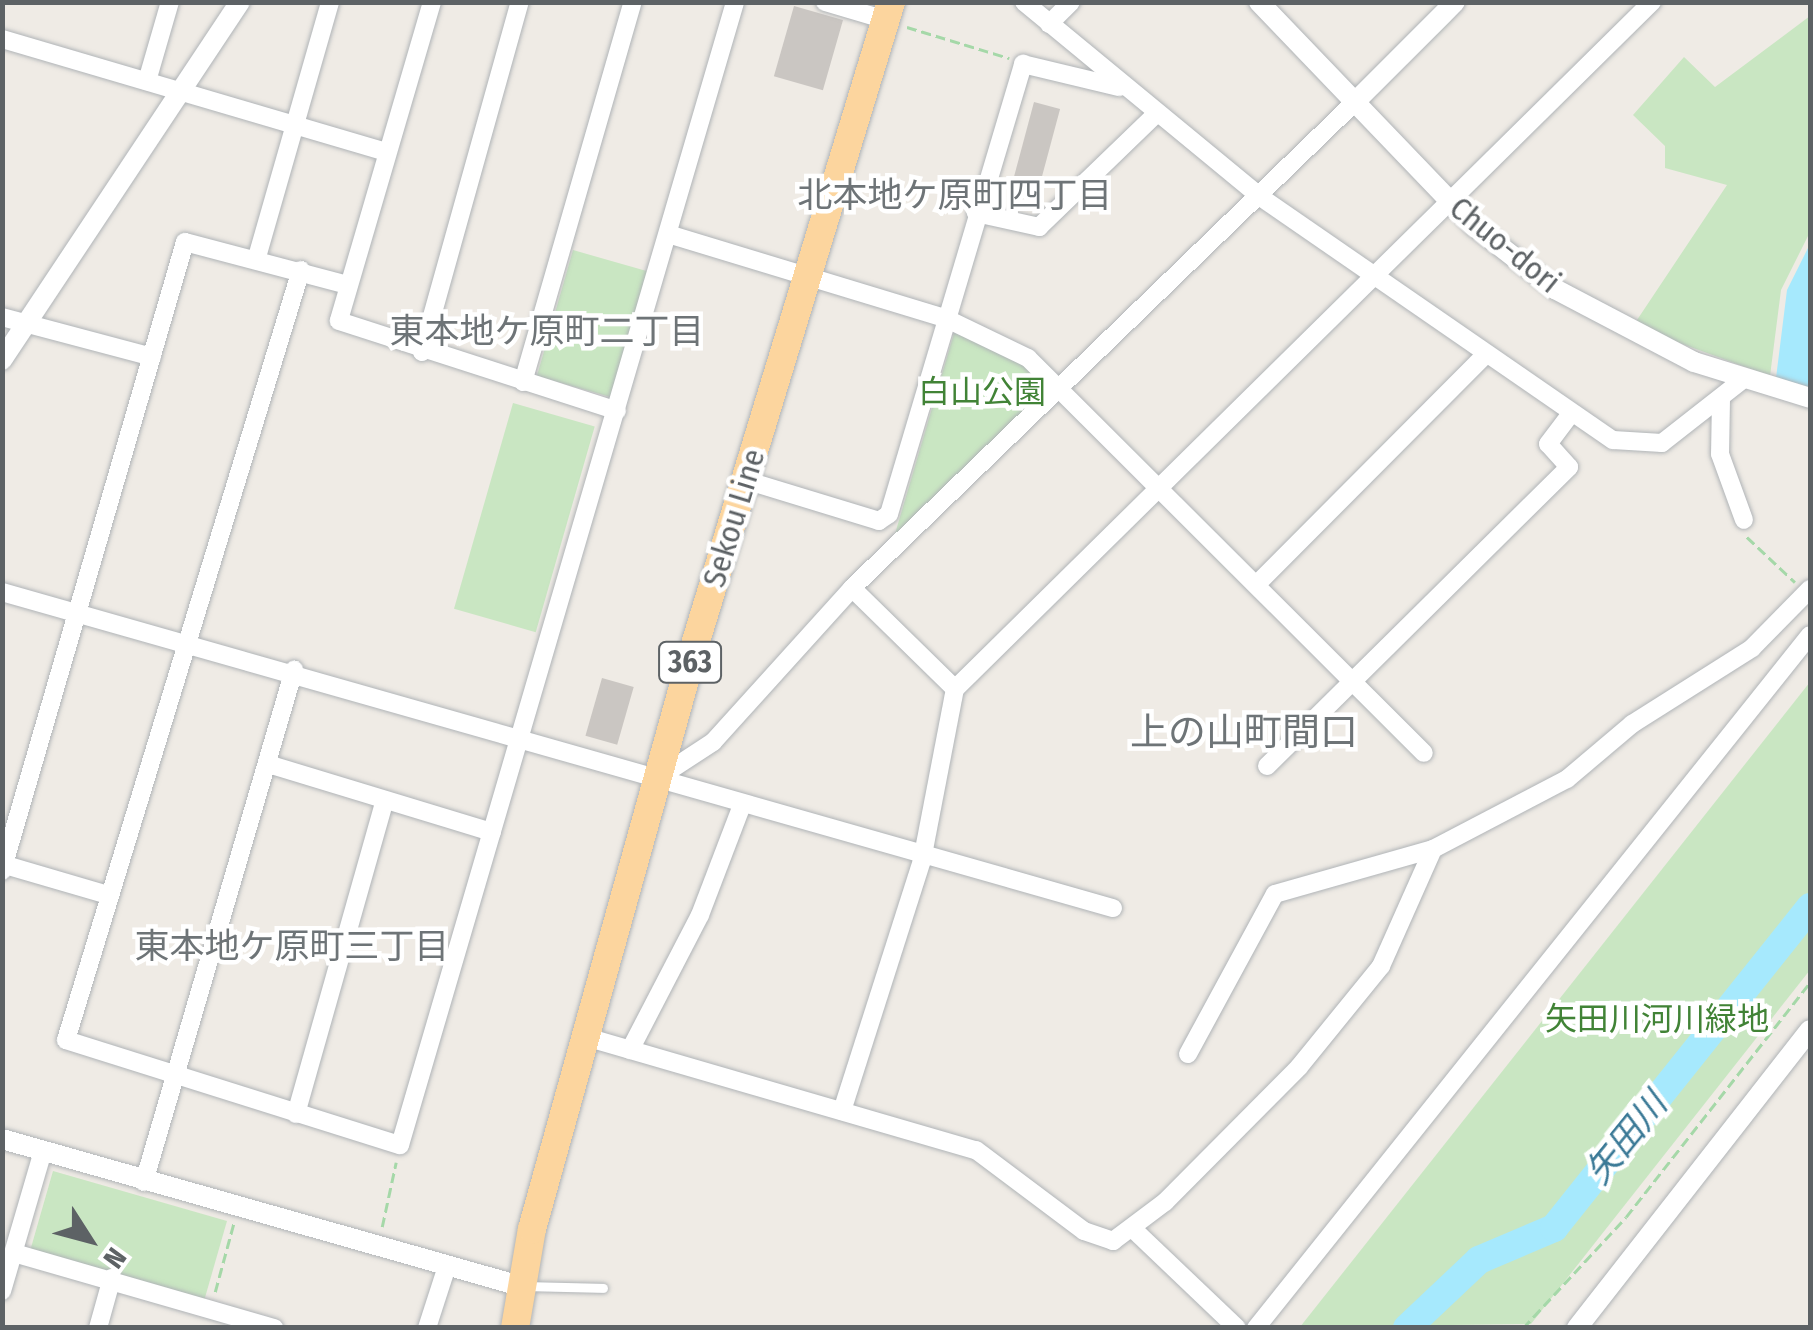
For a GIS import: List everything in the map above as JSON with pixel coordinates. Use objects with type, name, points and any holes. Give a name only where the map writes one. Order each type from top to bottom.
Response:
[{"type":"highway","name":"Sekou Line","points":[[516,1328],[520,1286],[658,778],[889,12]]},
{"type":"street","points":[[147,81],[170,2]]},
{"type":"street","points":[[257,256],[330,2]]},
{"type":"street","points":[[432,2],[348,285],[345,330],[617,411]]},
{"type":"street","points":[[422,352],[520,2]]},
{"type":"street","points":[[524,382],[633,2]]},
{"type":"street","points":[[300,270],[183,638],[66,1040],[173,1079],[400,1145],[736,2]]},
{"type":"street","points":[[826,2],[889,12]]},
{"type":"street","points":[[1024,2],[1154,116],[1259,196],[1613,440],[1648,446],[1721,399],[1745,378]]},
{"type":"street","points":[[1050,24],[1071,2]]},
{"type":"street","name":"Chuo-dori","points":[[1259,2],[1450,202],[1597,314],[1745,378],[1810,398]]},
{"type":"street","points":[[842,1111],[922,860],[955,690],[1164,489],[1652,2]]},
{"type":"street","points":[[2,360],[237,3]]},
{"type":"street","points":[[658,778],[713,742],[852,588],[1355,102],[1443,7]]},
{"type":"street","points":[[2,39],[386,152]]},
{"type":"street","points":[[745,480],[878,521],[889,514],[1022,68],[1124,88]]},
{"type":"street","points":[[976,213],[1040,227],[1154,116]]},
{"type":"street","points":[[668,234],[946,318],[999,338],[1061,384],[1424,754]]},
{"type":"street","points":[[108,895],[3,867],[188,238],[348,285]]},
{"type":"street","points":[[2,316],[152,357]]},
{"type":"street","points":[[1257,584],[1486,355]]},
{"type":"street","points":[[1721,399],[1720,454],[1744,520]]},
{"type":"street","points":[[1267,766],[1569,467],[1548,444],[1570,413]]},
{"type":"street","points":[[852,588],[955,690]]},
{"type":"street","points":[[1188,1054],[1275,894],[1433,849],[1567,778],[1632,724],[1752,648],[1808,591]]},
{"type":"street","points":[[2,592],[294,670],[922,860],[1113,908]]},
{"type":"street","points":[[1256,1328],[1810,635]]},
{"type":"street","points":[[144,1182],[294,670]]},
{"type":"street","points":[[268,764],[492,832]]},
{"type":"street","points":[[296,1114],[385,800]]},
{"type":"street","points":[[630,1050],[700,915],[742,806]]},
{"type":"street","points":[[586,1037],[976,1150],[1084,1231],[1113,1241],[1134,1230],[1244,1127],[1381,966],[1433,849]]},
{"type":"street","points":[[1577,1328],[1810,1030]]},
{"type":"street","points":[[2,1139],[446,1269],[520,1286]]},
{"type":"street","points":[[2,1290],[43,1151]]},
{"type":"street","points":[[1134,1230],[1237,1328]]},
{"type":"street","points":[[14,1253],[112,1278],[274,1328]]},
{"type":"street","points":[[427,1328],[446,1269]]},
{"type":"street","points":[[98,1328],[112,1278]]},
{"type":"street","points":[[204,1328],[210,1308]]},
{"type":"lane","points":[[520,1286],[603,1288]]},
{"type":"path","points":[[889,12],[1022,68]]},
{"type":"path","points":[[1744,520],[1747,541],[1808,591]]},
{"type":"path","points":[[1523,1328],[1626,1217],[1810,982]]},
{"type":"path","points":[[377,1248],[400,1145]]},
{"type":"path","points":[[210,1308],[238,1208]]},
{"type":"green space","points":[[1810,16],[1810,232],[1781,290],[1770,376],[1633,326],[1727,185],[1665,168],[1665,146],[1633,115],[1684,57],[1715,87]]},
{"type":"green space","points":[[573,250],[651,272],[615,398],[537,376]]},
{"type":"green space","name":"白山公園","points":[[954,333],[995,345],[1054,383],[895,534]]},
{"type":"green space","points":[[513,403],[595,426],[536,632],[454,609]]},
{"type":"green space","name":"矢田川河川緑地","points":[[1810,682],[1810,970],[1531,1324],[1300,1327]]},
{"type":"green space","points":[[53,1171],[227,1221],[204,1300],[30,1250]]},
{"type":"water","points":[[1810,244],[1810,387],[1776,378],[1787,290]]},
{"type":"building","points":[[794,6],[843,20],[823,90],[774,76]]},
{"type":"building","points":[[1034,102],[1060,109],[1035,201],[1009,194]]},
{"type":"building","points":[[602,678],[634,687],[617,745],[585,736]]},
{"type":"waterway","name":"矢田川","points":[[1407,1328],[1479,1260],[1554,1228],[1810,907]]},
{"type":"district","name":"北本地ケ原町四丁目","points":[[955,195]]},
{"type":"district","name":"東本地ケ原町二丁目","points":[[547,331]]},
{"type":"district","name":"上の山町間口","points":[[1244,733]]},
{"type":"district","name":"東本地ケ原町三丁目","points":[[292,946]]}]
